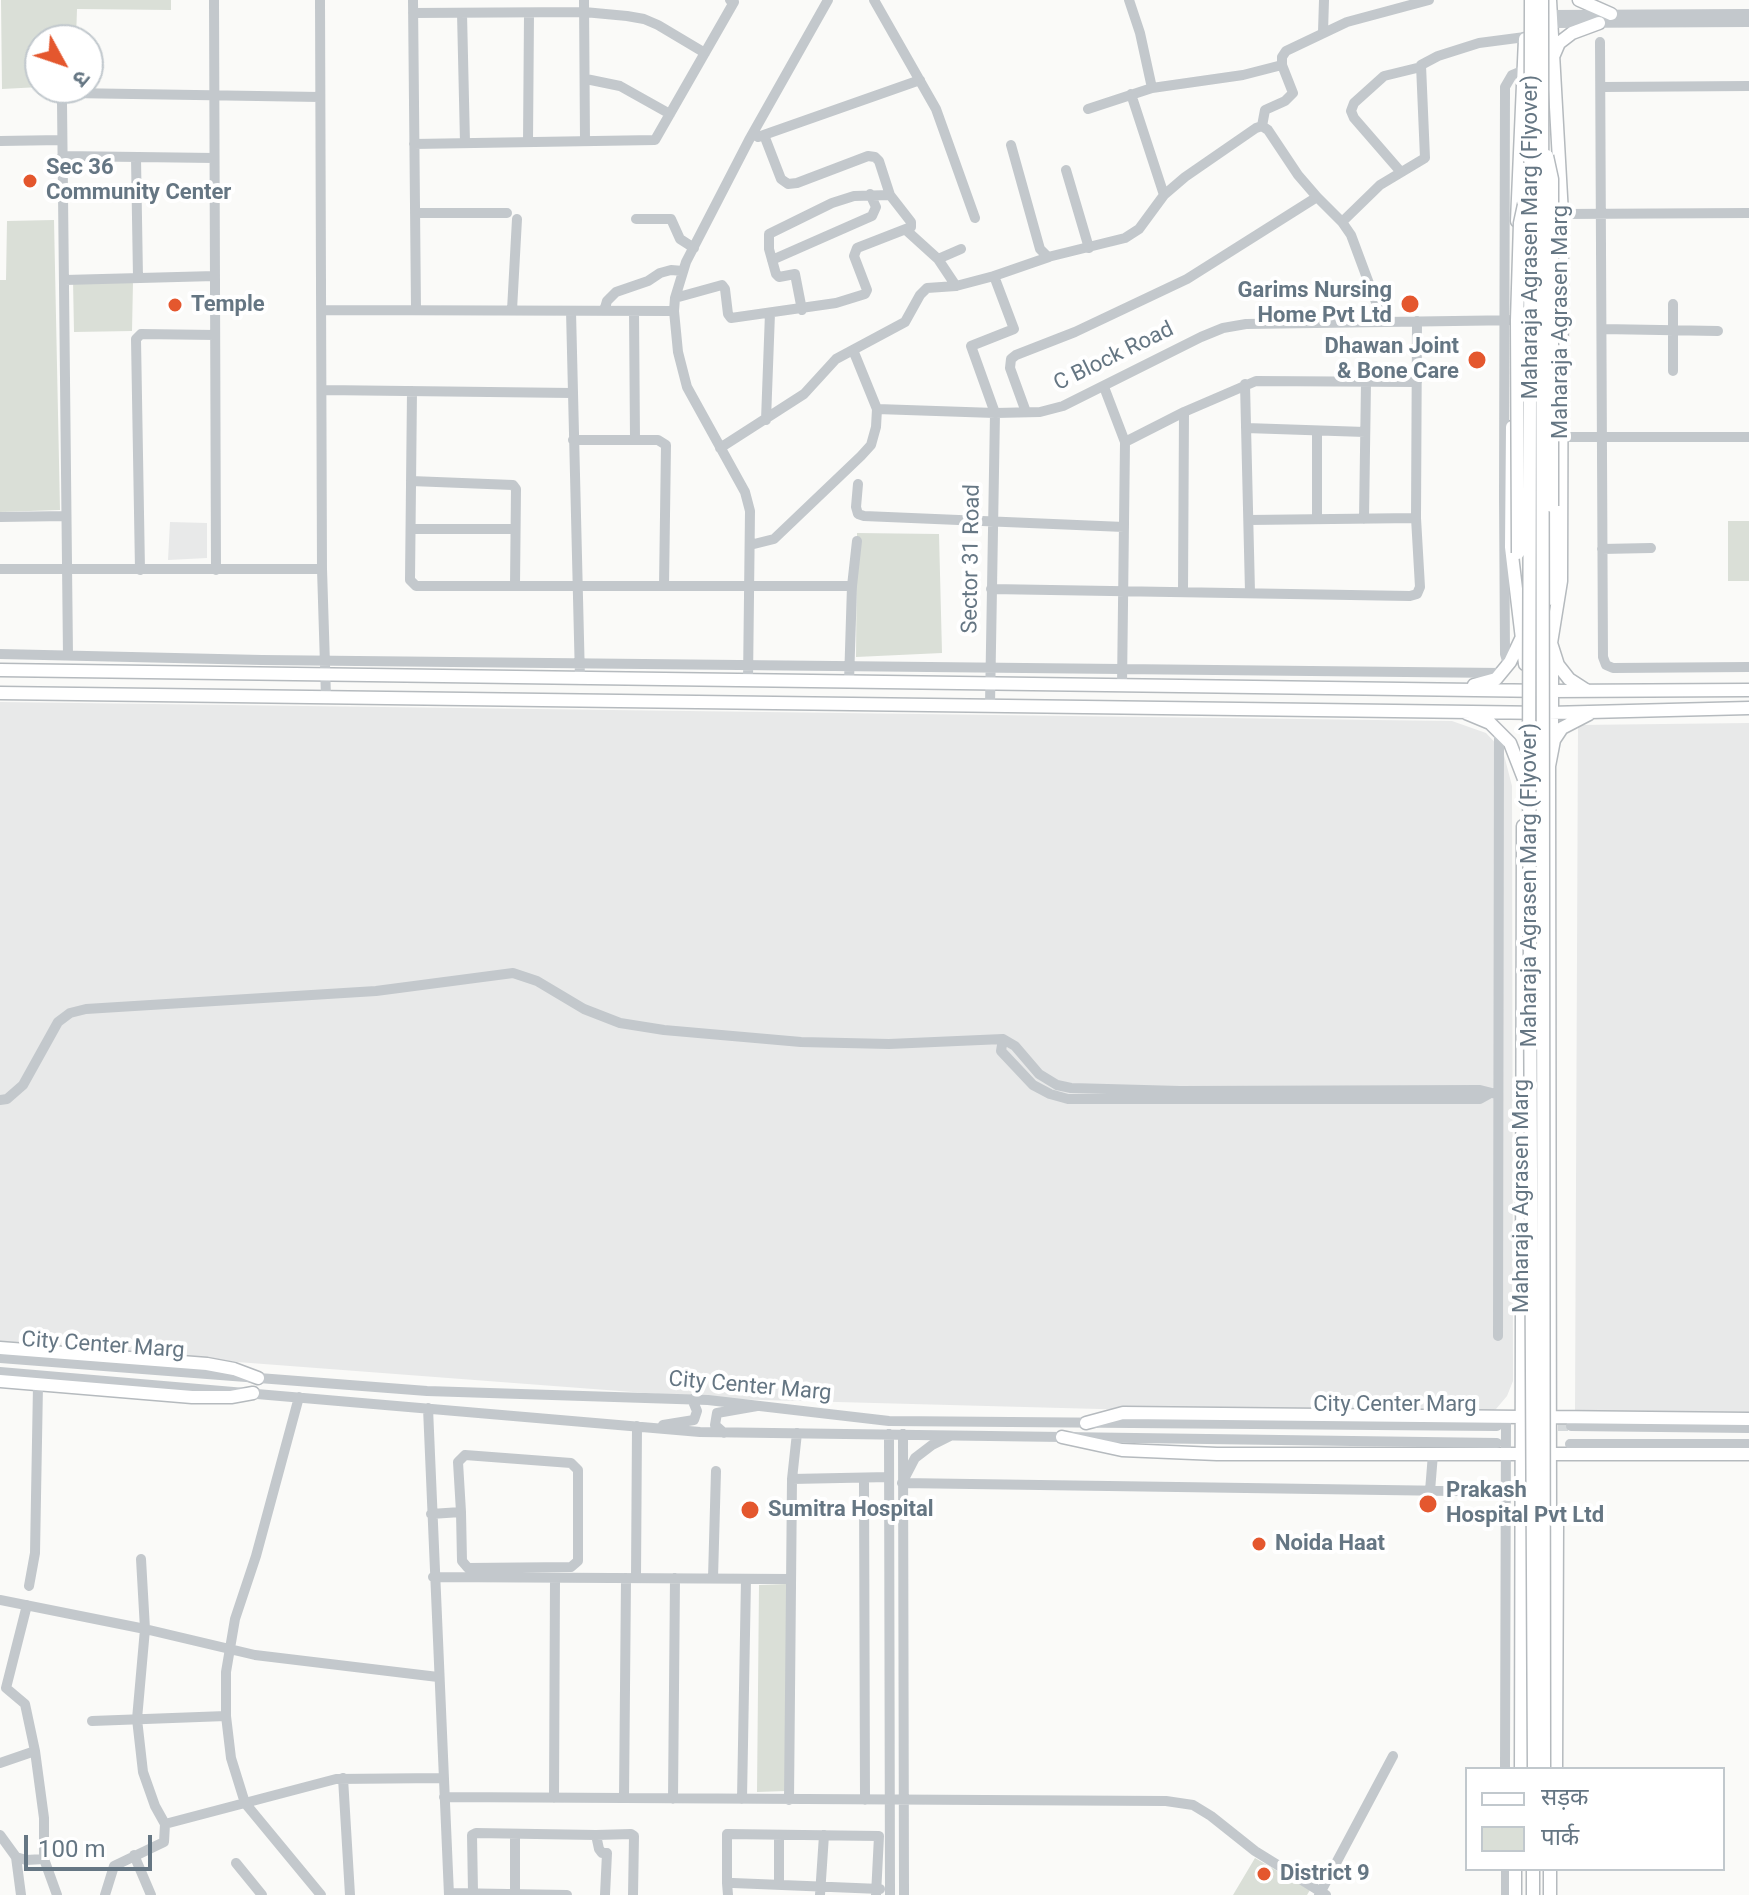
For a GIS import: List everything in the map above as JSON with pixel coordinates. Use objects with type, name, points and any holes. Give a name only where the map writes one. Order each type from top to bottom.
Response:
[{"type":"main road","name":"Maharaja Agrasen Marg","points":[[1521,1767],[1524,779],[1518,711],[1525,656],[1511,547],[1508,320],[1529,0]]},
{"type":"main road","name":"Maharaja Agrasen Marg (Flyover)","points":[[1529,0],[1534,1767]]},
{"type":"main road","name":"Maharaja Agrasen Marg (Flyover)","points":[[1542,0],[1546,1767]]},
{"type":"main road","name":"Maharaja Agrasen Marg","points":[[1546,1767],[1550,1495],[1549,766],[1554,691],[1551,643],[1561,581],[1562,437],[1562,214],[1550,0]]},
{"type":"main road","points":[[1579,0],[1611,14]]},
{"type":"main road","points":[[1552,60],[1559,43],[1572,33],[1599,23]]},
{"type":"main road","points":[[1542,133],[1552,179],[1551,643],[1563,672],[1586,690]]},
{"type":"main road","points":[[1460,689],[1496,679],[1521,640],[1517,320],[1520,223],[1530,177]]},
{"type":"main road","points":[[0,670],[1554,691],[1749,690]]},
{"type":"main road","points":[[0,693],[1552,712],[1749,708]]},
{"type":"main road","points":[[1461,710],[1490,723],[1510,743],[1524,779]]},
{"type":"main road","points":[[1552,749],[1562,728],[1599,710]]},
{"type":"main road","points":[[1522,1154],[1550,1151]]},
{"type":"main road","points":[[0,1348],[207,1364],[258,1378]]},
{"type":"main road","points":[[0,1381],[192,1397],[231,1397],[253,1393]]},
{"type":"main road","points":[[1086,1423],[1123,1413],[1502,1421],[1522,1417]]},
{"type":"main road","points":[[1550,1417],[1749,1419]]},
{"type":"main road","points":[[1062,1437],[1122,1450],[1217,1454],[1433,1454],[1502,1449],[1521,1454]]},
{"type":"main road","points":[[1550,1454],[1749,1454]]},
{"type":"main road","points":[[1514,1767],[1513,1512],[1521,1492]]},
{"type":"main road","points":[[1550,1495],[1557,1521],[1556,1767]]},
{"type":"main road","points":[[1521,1615],[1549,1613]]},
{"type":"main road","points":[[1515,1871],[1515,1895]]},
{"type":"main road","points":[[1521,1871],[1521,1895]]},
{"type":"main road","points":[[1533,1871],[1533,1895]]},
{"type":"main road","points":[[1544,1895],[1547,1871]]},
{"type":"main road","points":[[1547,1871],[1550,1895]]},
{"type":"main road","points":[[1557,1871],[1557,1895]]},
{"type":"street","points":[[214,0],[216,570]]},
{"type":"street","points":[[320,0],[322,569],[326,697]]},
{"type":"street","points":[[413,0],[416,309]]},
{"type":"street","points":[[584,0],[585,141]]},
{"type":"street","points":[[414,144],[655,140],[734,2],[730,0]]},
{"type":"street","points":[[748,681],[750,511],[748,501],[687,387],[678,352],[675,298],[683,271],[749,140],[828,0]]},
{"type":"street","points":[[874,0],[920,80],[945,132],[975,218]]},
{"type":"street","points":[[1129,0],[1143,43],[1152,88]]},
{"type":"street","points":[[1323,32],[1324,0]]},
{"type":"street","points":[[1262,126],[1265,110],[1291,98],[1293,93],[1282,65],[1286,51],[1347,22],[1429,0]]},
{"type":"street","points":[[413,13],[584,12],[644,19],[705,53]]},
{"type":"street","points":[[462,13],[465,143]]},
{"type":"street","points":[[528,142],[529,14]]},
{"type":"street","points":[[1551,19],[1611,14],[1749,14]]},
{"type":"street","points":[[1551,19],[1599,23],[1749,22]]},
{"type":"street","points":[[1400,171],[1354,118],[1351,111],[1354,103],[1384,76],[1421,67],[1438,56],[1470,45],[1525,37]]},
{"type":"street","points":[[1600,42],[1603,657],[1606,665],[1613,668],[1749,667]]},
{"type":"street","points":[[1088,109],[1152,88],[1243,75],[1282,65]]},
{"type":"street","points":[[1342,222],[1380,185],[1419,162],[1426,152],[1421,67]]},
{"type":"street","points":[[0,654],[1122,670],[1504,668],[1508,320],[1505,87],[1512,75],[1524,70]]},
{"type":"street","points":[[586,79],[620,86],[670,114]]},
{"type":"street","points":[[749,140],[920,80]]},
{"type":"street","points":[[1602,87],[1749,86]]},
{"type":"street","points":[[68,655],[62,156],[64,96],[70,93],[320,97]]},
{"type":"street","points":[[1131,94],[1164,195]]},
{"type":"street","points":[[720,448],[804,394],[836,359],[905,322],[927,288],[956,286],[1049,257],[1125,238],[1139,229],[1164,195],[1217,153],[1262,126]]},
{"type":"street","points":[[1262,126],[1268,130],[1298,175],[1342,222],[1358,251],[1383,321]]},
{"type":"street","points":[[675,298],[722,285],[729,317],[802,310],[865,294],[868,286],[854,251],[911,227],[911,222],[890,195],[879,161],[868,156],[788,184],[781,179],[764,135]]},
{"type":"street","points":[[0,141],[62,140]]},
{"type":"street","points":[[1011,145],[1040,249],[1044,256],[1049,257]]},
{"type":"street","points":[[62,156],[214,158]]},
{"type":"street","points":[[136,158],[138,278]]},
{"type":"street","points":[[1066,170],[1089,248]]},
{"type":"street","points":[[802,310],[797,276],[792,273],[777,276],[768,239],[774,230],[832,203],[870,194],[890,195]]},
{"type":"street","points":[[772,260],[872,216],[876,207],[870,194]]},
{"type":"street","points":[[1026,412],[1010,368],[1011,359],[1016,355],[1187,279],[1317,197]]},
{"type":"street","points":[[415,213],[512,216],[512,310]]},
{"type":"street","points":[[1562,214],[1749,213]]},
{"type":"street","points":[[636,219],[671,219],[680,239],[694,248]]},
{"type":"street","points":[[906,230],[938,259],[956,286]]},
{"type":"street","points":[[938,259],[961,249]]},
{"type":"street","points":[[604,311],[607,301],[616,292],[648,281],[660,273],[683,271]]},
{"type":"street","points":[[65,280],[215,276]]},
{"type":"street","points":[[994,276],[1014,329],[971,346],[995,413]]},
{"type":"street","points":[[1673,304],[1673,371]]},
{"type":"street","points":[[323,310],[674,311]]},
{"type":"street","points":[[571,311],[580,679]]},
{"type":"street","points":[[634,311],[635,440]]},
{"type":"street","points":[[766,420],[770,313]]},
{"type":"street","name":"C Block Road","points":[[877,409],[995,413],[1063,406],[1223,328],[1246,324],[1561,319]]},
{"type":"street","points":[[991,589],[1417,594],[1420,587],[1416,518],[1417,321]]},
{"type":"street","points":[[1602,329],[1718,331]]},
{"type":"street","points":[[140,570],[136,339],[141,334],[215,335]]},
{"type":"street","points":[[750,545],[774,539],[871,445],[877,409],[853,350]]},
{"type":"street","points":[[1125,442],[1245,384],[1269,380],[1417,382]]},
{"type":"street","points":[[1364,519],[1366,382]]},
{"type":"street","points":[[1245,384],[1250,592]]},
{"type":"street","points":[[1104,387],[1125,442],[1122,686]]},
{"type":"street","points":[[323,390],[572,393]]},
{"type":"street","points":[[412,391],[410,580],[416,586],[852,586]]},
{"type":"street","points":[[1183,592],[1184,412]]},
{"type":"street","name":"Sector 31 Road","points":[[990,705],[995,413]]},
{"type":"street","points":[[1246,428],[1365,432]]},
{"type":"street","points":[[1317,431],[1317,519]]},
{"type":"street","points":[[1562,437],[1749,437]]},
{"type":"street","points":[[573,440],[658,440],[666,445],[664,586]]},
{"type":"street","points":[[411,481],[513,485],[516,489],[515,585]]},
{"type":"street","points":[[858,484],[856,507],[858,514],[864,516],[1124,527]]},
{"type":"street","points":[[0,517],[66,516]]},
{"type":"street","points":[[1249,520],[1416,518]]},
{"type":"street","points":[[411,529],[515,529]]},
{"type":"street","points":[[849,682],[852,586],[857,541]]},
{"type":"street","points":[[1602,549],[1651,548]]},
{"type":"street","points":[[0,569],[322,569]]},
{"type":"street","points":[[1498,1336],[1493,1094],[1499,731]]},
{"type":"street","points":[[0,1100],[7,1099],[23,1085],[58,1022],[70,1013],[86,1009],[376,991],[513,973],[537,981],[584,1009],[620,1023],[664,1030],[801,1042],[889,1044],[1003,1039],[1001,1051],[1033,1085],[1068,1099],[1480,1099],[1493,1094]]},
{"type":"street","name":"City Center Marg","points":[[0,1358],[427,1391],[692,1399],[889,1421],[1086,1423]]},
{"type":"street","name":"City Center Marg","points":[[0,1372],[724,1433],[1062,1437],[1502,1449]]},
{"type":"street","points":[[29,1586],[35,1553],[38,1385]]},
{"type":"street","points":[[299,1397],[229,1649],[226,1716],[231,1758],[245,1803],[321,1895]]},
{"type":"street","points":[[653,1428],[694,1420],[697,1411],[692,1399]]},
{"type":"street","points":[[724,1433],[715,1425],[717,1413],[759,1406]]},
{"type":"street","points":[[428,1408],[449,1894],[567,1895]]},
{"type":"street","points":[[1502,1421],[1505,1767]]},
{"type":"street","points":[[624,1798],[637,1426]]},
{"type":"street","points":[[1571,1426],[1749,1428]]},
{"type":"street","points":[[789,1800],[792,1479],[797,1433]]},
{"type":"street","points":[[876,1892],[890,1800],[889,1434]]},
{"type":"street","points":[[903,1434],[904,1895]]},
{"type":"street","points":[[902,1483],[915,1458],[952,1435]]},
{"type":"street","points":[[1570,1444],[1749,1444]]},
{"type":"street","points":[[1430,1491],[1433,1454]]},
{"type":"street","points":[[465,1455],[571,1463],[578,1470],[578,1561],[571,1567],[468,1568],[462,1561],[461,1512],[458,1462],[465,1455]]},
{"type":"street","points":[[713,1578],[716,1471]]},
{"type":"street","points":[[792,1479],[889,1477]]},
{"type":"street","points":[[864,1478],[865,1800]]},
{"type":"street","points":[[902,1483],[1521,1492]]},
{"type":"street","points":[[431,1514],[461,1512]]},
{"type":"street","points":[[105,1895],[114,1866],[164,1842],[165,1824],[143,1772],[137,1719],[145,1629],[141,1559]]},
{"type":"street","points":[[433,1577],[791,1579]]},
{"type":"street","points":[[554,1798],[555,1578]]},
{"type":"street","points":[[673,1799],[675,1578]]},
{"type":"street","points":[[742,1799],[746,1579]]},
{"type":"street","points":[[0,1600],[291,1661],[438,1677]]},
{"type":"street","points":[[27,1605],[6,1688],[25,1704],[44,1818],[44,1859],[57,1895]]},
{"type":"street","points":[[92,1721],[226,1716]]},
{"type":"street","points":[[0,1763],[35,1751]]},
{"type":"street","points":[[444,1797],[1166,1801],[1193,1805],[1255,1851],[1323,1894],[1393,1756]]},
{"type":"street","points":[[165,1824],[308,1784],[343,1778],[443,1778]]},
{"type":"street","points":[[343,1778],[350,1895]]},
{"type":"street","points":[[515,1834],[515,1893]]},
{"type":"street","points":[[473,1892],[472,1835],[631,1834],[634,1836],[633,1895]]},
{"type":"street","points":[[727,1883],[765,1890],[779,1884],[820,1890],[890,1892],[884,1840],[879,1836],[727,1834],[727,1883],[728,1895]]},
{"type":"street","points":[[0,1835],[16,1857],[21,1895]]},
{"type":"street","points":[[596,1835],[602,1853],[611,1852],[605,1895]]},
{"type":"street","points":[[820,1890],[824,1835]]},
{"type":"street","points":[[779,1836],[779,1884]]},
{"type":"street","points":[[134,1855],[151,1895]]},
{"type":"street","points":[[16,1857],[44,1859]]},
{"type":"street","points":[[236,1863],[262,1895]]},
{"type":"street","points":[[1506,1871],[1506,1895]]},
{"type":"shaded area","points":[[170,522],[207,523],[207,558],[168,560]]},
{"type":"shaded area","points":[[0,702],[1452,721],[1486,733],[1503,751],[1512,786],[1513,1381],[1507,1396],[1496,1409],[1474,1419],[725,1399],[0,1344]]},
{"type":"shaded area","points":[[1749,723],[1749,1412],[1575,1412],[1578,725]]},
{"type":"green space","points":[[1,0],[171,0],[171,10],[77,9],[77,24],[24,24],[24,88],[2,89]]},
{"type":"green space","points":[[54,220],[60,510],[0,512],[0,280],[6,280],[7,221]]},
{"type":"green space","points":[[73,280],[133,282],[132,331],[74,332]]},
{"type":"green space","points":[[1728,521],[1749,521],[1749,581],[1728,581]]},
{"type":"green space","points":[[857,533],[939,534],[942,653],[856,657]]},
{"type":"green space","points":[[786,1584],[786,1791],[757,1792],[759,1585]]},
{"type":"green space","name":"District 9","points":[[1255,1858],[1310,1890],[1307,1895],[1233,1895]]},
{"type":"tunnel","points":[[1543,1426],[1571,1426]]},
{"type":"place","name":"Sec 36 Community Center","points":[[30,181]]},
{"type":"place","name":"Garims Nursing Home Pvt Ltd","points":[[1410,304]]},
{"type":"place","name":"Temple","points":[[175,305]]},
{"type":"place","name":"Dhawan Joint & Bone Care","points":[[1477,360]]},
{"type":"place","name":"Prakash Hospital Pvt Ltd","points":[[1428,1504]]},
{"type":"place","name":"Sumitra Hospital","points":[[750,1510]]},
{"type":"place","name":"Noida Haat","points":[[1259,1544]]},
{"type":"place","name":"District 9","points":[[1264,1874]]}]
